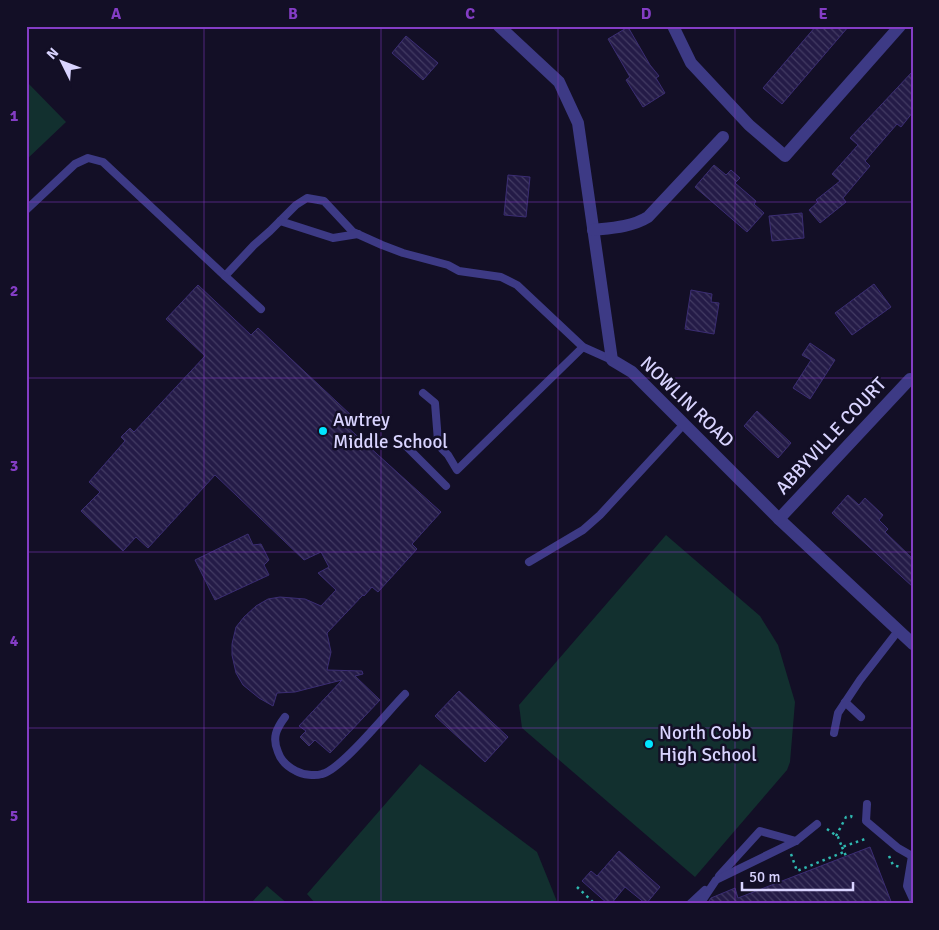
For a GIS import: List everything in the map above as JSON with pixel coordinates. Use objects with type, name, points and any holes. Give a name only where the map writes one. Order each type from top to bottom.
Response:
[{"type":"street","name":"NOWLIN ROAD","points":[[499,26],[559,82],[578,123],[612,360],[632,372],[779,519],[913,644]]},
{"type":"street","points":[[673,26],[691,63],[748,125],[785,156],[900,26]]},
{"type":"street","points":[[592,230],[630,224],[642,221],[648,217],[723,137]]},
{"type":"street","name":"ABBYVILLE COURT","points":[[779,519],[910,379]]},
{"type":"lane","points":[[26,210],[75,164],[88,158],[103,162],[261,309]]},
{"type":"lane","points":[[226,276],[254,245],[301,201],[308,198],[317,198],[324,201],[353,232],[396,250],[448,265],[459,271],[501,277],[509,280],[517,285],[583,347],[612,360]]},
{"type":"lane","points":[[280,221],[333,238],[358,234]]},
{"type":"lane","points":[[423,393],[434,403],[438,441],[457,470],[583,347]]},
{"type":"lane","points":[[529,562],[583,530],[600,515],[684,424]]},
{"type":"lane","points":[[403,443],[446,486]]},
{"type":"lane","points":[[834,733],[838,713],[860,680],[898,631]]},
{"type":"lane","points":[[285,717],[276,728],[275,734],[276,747],[280,757],[290,768],[302,774],[322,775],[342,762],[405,694]]},
{"type":"lane","points":[[845,702],[861,717]]},
{"type":"lane","points":[[867,804],[866,821],[898,848],[912,855],[907,886],[913,899]]},
{"type":"lane","points":[[700,904],[716,880],[796,841],[816,824]]},
{"type":"lane","points":[[690,904],[716,880],[760,831],[796,841]]},
{"type":"path","points":[[836,836],[846,817],[851,817],[852,814]]},
{"type":"path","points":[[786,846],[798,872],[845,854],[836,836],[816,824]]},
{"type":"path","points":[[842,846],[866,837],[873,842]]},
{"type":"path","points":[[886,852],[893,865],[910,870]]},
{"type":"path","points":[[578,887],[595,904]]},
{"type":"green space","points":[[26,81],[66,122],[26,160]]},
{"type":"green space","points":[[666,535],[760,616],[778,645],[795,702],[790,762],[787,770],[695,877],[522,728],[519,705]]},
{"type":"green space","points":[[420,764],[537,852],[558,904],[316,904],[307,894]]},
{"type":"green space","points":[[267,886],[288,904],[250,904]]},
{"type":"building","points":[[816,26],[849,26],[782,104],[763,88]]},
{"type":"building","points":[[628,27],[650,65],[659,76],[656,78],[665,93],[643,107],[626,80],[630,77],[608,39]]},
{"type":"building","points":[[406,36],[438,63],[423,80],[392,53]]},
{"type":"building","points":[[913,71],[913,112],[901,127],[897,124],[865,161],[870,166],[843,198],[846,202],[820,223],[809,210],[818,202],[816,200],[840,181],[832,174],[858,145],[850,138]]},
{"type":"building","points":[[714,165],[726,175],[731,170],[740,178],[735,183],[756,201],[754,204],[764,213],[747,232],[695,187]]},
{"type":"building","points":[[508,175],[530,177],[526,217],[504,215]]},
{"type":"building","points":[[802,213],[804,238],[772,241],[769,216]]},
{"type":"building","points":[[874,284],[891,307],[852,335],[835,313]]},
{"type":"building","name":"Awtrey Middle School","points":[[198,285],[251,335],[258,328],[353,417],[345,425],[441,512],[412,544],[417,549],[378,592],[372,587],[327,633],[331,652],[327,670],[362,671],[363,674],[355,676],[380,700],[330,753],[315,740],[309,746],[300,737],[306,731],[299,726],[342,680],[295,692],[277,693],[273,706],[243,685],[236,673],[232,655],[232,644],[236,627],[256,606],[268,599],[280,597],[305,599],[321,606],[336,590],[318,573],[329,567],[321,552],[304,560],[215,475],[148,548],[136,537],[123,551],[81,511],[100,492],[89,482],[125,441],[121,437],[130,428],[134,432],[205,356],[166,319]]},
{"type":"building","points":[[691,290],[712,294],[711,302],[719,303],[714,334],[685,329]]},
{"type":"building","points":[[810,343],[835,360],[810,399],[793,388],[811,360],[802,355]]},
{"type":"building","points":[[757,411],[791,443],[778,458],[744,426]]},
{"type":"building","points":[[848,495],[859,505],[865,498],[883,515],[879,520],[888,529],[885,532],[913,559],[913,587],[832,513]]},
{"type":"building","points":[[248,534],[253,545],[261,544],[269,560],[264,565],[269,575],[215,600],[195,560]]},
{"type":"building","points":[[459,691],[508,737],[485,762],[435,716]]},
{"type":"building","points":[[870,847],[892,904],[707,904],[711,898],[735,888],[738,898]]},
{"type":"building","points":[[619,851],[660,887],[646,904],[625,887],[611,904],[608,904],[582,881],[591,871],[597,876]]},
{"type":"place","name":"Awtrey Middle School","points":[[323,431]]},
{"type":"place","name":"North Cobb High School","points":[[649,744]]}]
